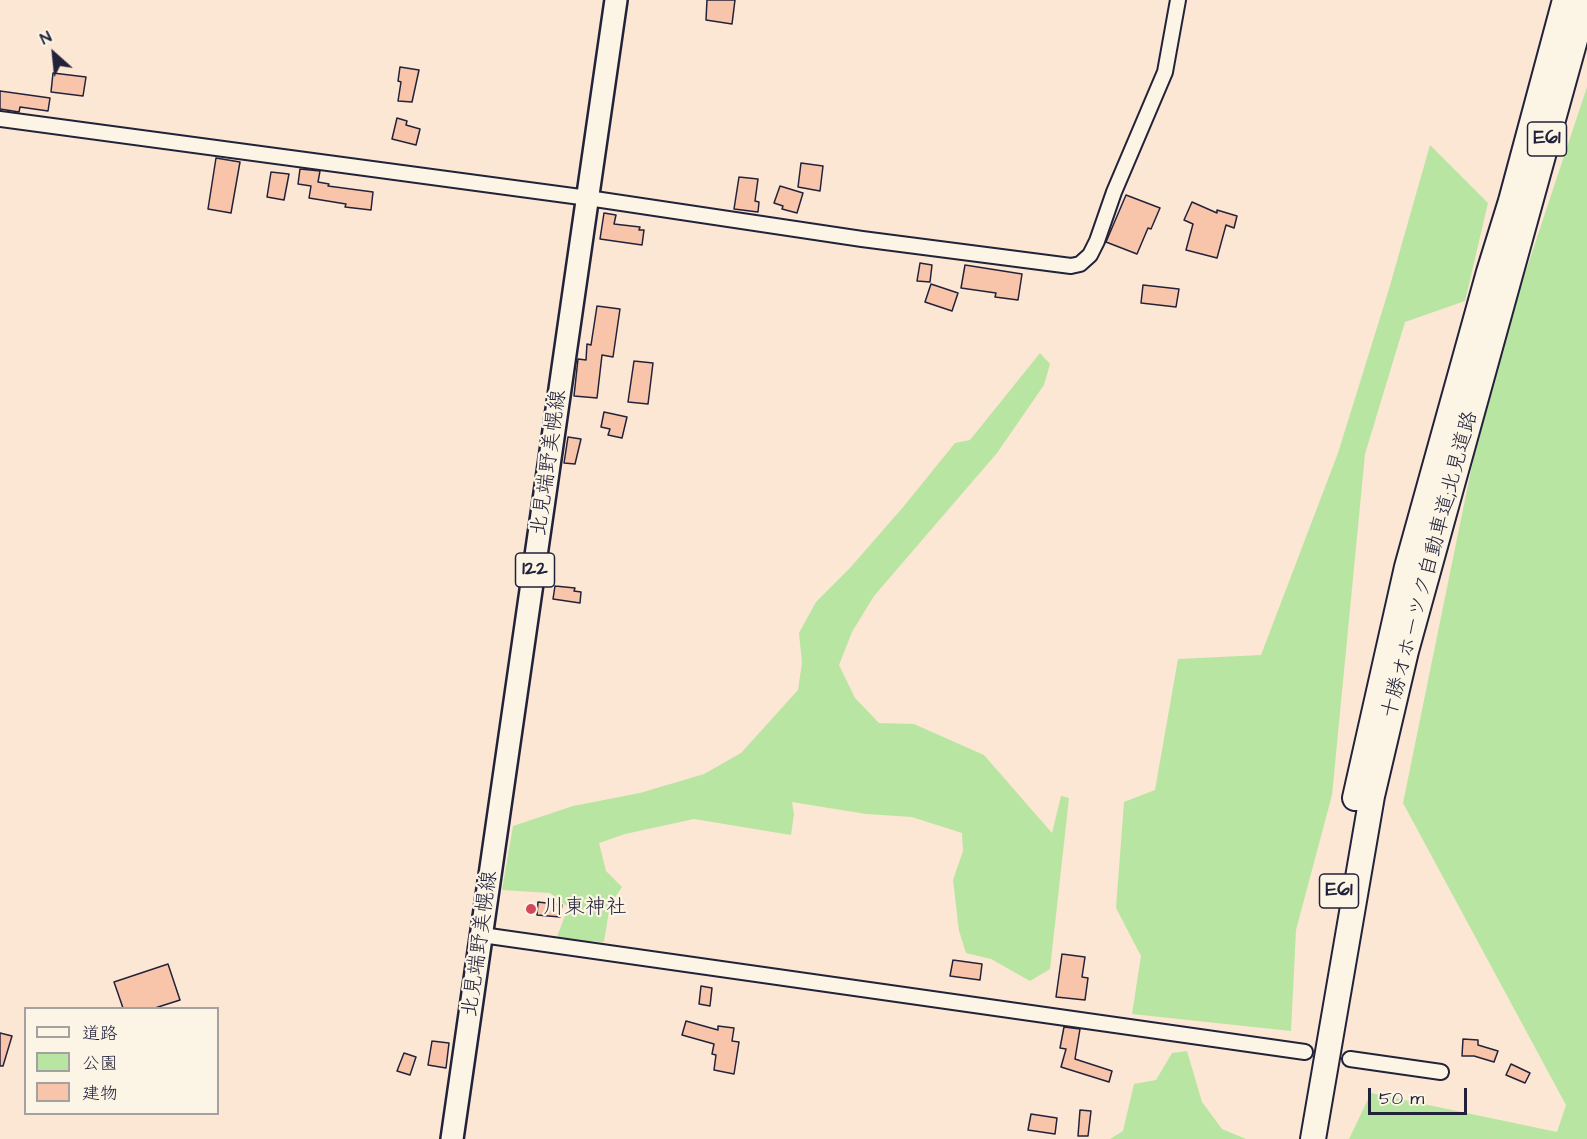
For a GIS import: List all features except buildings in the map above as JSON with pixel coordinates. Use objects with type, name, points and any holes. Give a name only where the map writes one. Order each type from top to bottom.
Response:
[{"type":"highway","points":[[1511,201],[1551,0]]},
{"type":"highway","name":"十勝オホーツク自動車道;北見道路","points":[[1498,275],[1511,201],[1565,0]]},
{"type":"highway","name":"十勝オホーツク自動車道;北見道路","points":[[1313,1139],[1397,648],[1498,275],[1586,0]]},
{"type":"highway","points":[[1576,37],[1587,11]]},
{"type":"main road","name":"北見端野美幌線","points":[[452,1139],[616,0]]},
{"type":"street","points":[[0,118],[588,198],[862,239],[1071,266],[1080,264],[1090,255],[1097,241],[1114,192],[1165,72],[1178,0]]},
{"type":"street","points":[[482,935],[1305,1052]]},
{"type":"street","points":[[1350,1059],[1441,1072]]},
{"type":"green space","points":[[1587,87],[1587,1139],[1349,1139],[1371,1093],[1557,1132],[1566,1105],[1403,803],[1489,382]]},
{"type":"green space","points":[[1430,145],[1488,203],[1465,301],[1405,322],[1365,454],[1332,795],[1296,930],[1291,1031],[1132,1014],[1141,956],[1116,908],[1124,802],[1155,790],[1178,659],[1261,655],[1338,453],[1389,289]]},
{"type":"green space","points":[[1040,353],[1050,364],[1044,385],[997,453],[874,596],[852,632],[839,665],[855,698],[879,723],[914,724],[984,755],[1052,833],[1061,796],[1069,798],[1050,969],[1030,981],[991,959],[966,953],[959,931],[953,880],[963,851],[962,833],[912,817],[866,814],[792,802],[794,814],[791,835],[694,819],[625,834],[599,843],[606,871],[622,887],[610,905],[604,942],[556,940],[568,907],[550,893],[502,890],[513,826],[573,806],[640,793],[704,774],[741,753],[798,690],[802,663],[799,633],[816,602],[850,568],[955,443],[970,440]]},
{"type":"green space","points":[[1187,1051],[1202,1102],[1222,1129],[1246,1139],[1110,1139],[1123,1131],[1134,1084],[1156,1080],[1172,1053]]},
{"type":"place","name":"川東神社","points":[[531,909]]}]
